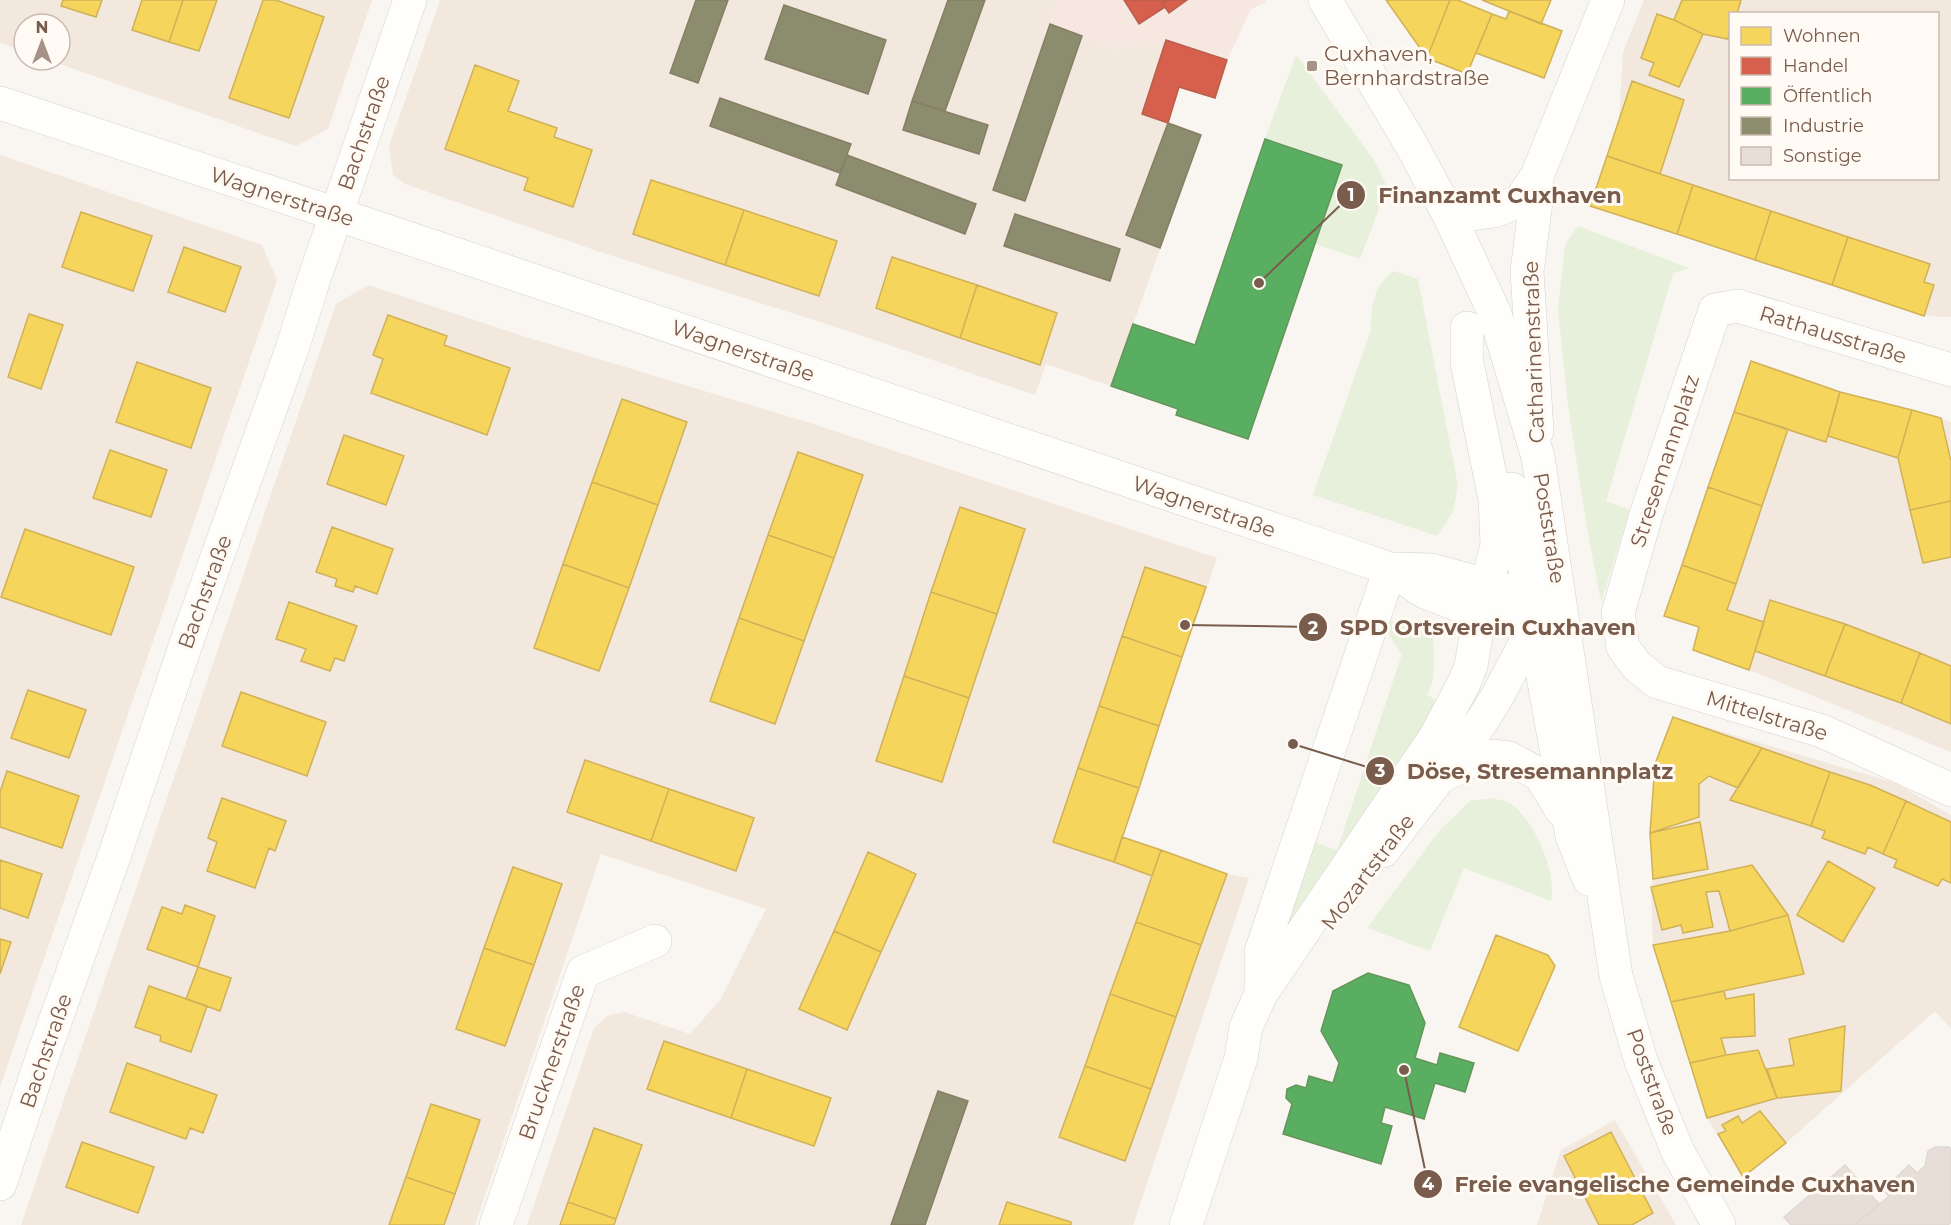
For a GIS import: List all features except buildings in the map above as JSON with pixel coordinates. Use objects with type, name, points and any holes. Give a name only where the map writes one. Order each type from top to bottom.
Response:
[{"type":"street","name":"Bachstraße","points":[[0,1184],[189,635],[292,349],[410,0]]},
{"type":"street","name":"Poststraße","points":[[1325,0],[1412,146],[1495,314],[1538,457],[1543,618],[1572,836],[1611,931]]},
{"type":"street","name":"Catharinenstraße","points":[[1455,230],[1520,201],[1537,176],[1608,0]]},
{"type":"street","name":"Wagnerstraße","points":[[0,104],[336,214],[1390,569],[1425,591],[1483,599],[1543,618]]},
{"type":"street","name":"Catharinenstraße","points":[[1537,176],[1527,271],[1538,457]]},
{"type":"street","name":"Poststraße","points":[[1455,230],[1467,328],[1507,455],[1611,931],[1616,976],[1641,1061],[1678,1152],[1719,1225]]},
{"type":"street","name":"Rathausstraße","points":[[1715,310],[1738,306],[1951,370]]},
{"type":"street","name":"Stresemannplatz","points":[[1618,613],[1646,515],[1715,310]]},
{"type":"street","name":"Mozartstraße","points":[[1186,1225],[1241,1058],[1246,1027],[1261,993],[1436,736],[1471,666],[1483,599],[1497,544],[1495,499],[1467,363],[1467,328]]},
{"type":"street","name":"Mozartstraße","points":[[1261,993],[1261,952],[1390,569]]},
{"type":"street","name":"Mittelstraße","points":[[1618,613],[1623,647],[1637,666],[1657,682],[1822,731],[1951,790]]},
{"type":"street","name":"Mozartstraße","points":[[1241,1058],[1294,970],[1480,724],[1543,618]]},
{"type":"street","points":[[1438,778],[1475,759],[1491,756],[1509,758],[1540,775],[1560,804],[1572,836]]},
{"type":"street","name":"Brucknerstraße","points":[[496,1225],[584,972],[655,941]]},
{"type":"shaded area","points":[[0,0],[372,0],[328,129],[296,146],[72,68],[72,12],[12,12],[12,47],[0,43]]},
{"type":"shaded area","points":[[440,0],[1057,0],[1050,24],[1116,50],[1166,40],[1227,60],[1215,98],[1179,87],[1168,122],[1201,135],[1111,386],[1046,364],[1035,395],[842,329],[600,252],[405,184],[393,175],[389,146]]},
{"type":"shaded area","points":[[1057,0],[1265,0],[1266,2],[1251,9],[1227,60],[1166,40],[1116,50],[1050,24]]},
{"type":"shaded area","points":[[1644,0],[1951,0],[1951,317],[1924,316],[1590,206],[1619,120],[1623,52]]},
{"type":"shaded area","points":[[0,155],[262,245],[277,280],[0,1087]]},
{"type":"shaded area","points":[[368,285],[526,337],[807,422],[1217,558],[1122,836],[1227,874],[1249,878],[1133,1225],[527,1225],[594,1028],[607,1016],[624,1012],[690,1034],[721,999],[766,909],[601,854],[475,1225],[21,1225],[336,304]]},
{"type":"shaded area","points":[[1751,361],[1840,392],[1951,422],[1951,752],[1749,670],[1693,650],[1699,627],[1664,616]]},
{"type":"shaded area","points":[[1673,717],[1895,783],[1951,815],[1951,1029],[1935,1011],[1786,1143],[1743,1177],[1707,1118],[1653,945],[1650,833],[1655,764]]},
{"type":"shaded area","points":[[1615,1120],[1676,1225],[1537,1225],[1561,1150]]},
{"type":"green space","points":[[1296,55],[1374,160],[1387,187],[1360,259],[1315,244],[1341,165],[1265,139]]},
{"type":"green space","points":[[1578,226],[1689,268],[1673,273],[1606,501],[1630,510],[1601,602],[1568,406],[1558,310],[1565,245]]},
{"type":"green space","points":[[1393,271],[1418,279],[1458,486],[1453,512],[1437,536],[1313,495],[1371,330],[1374,297],[1381,284]]},
{"type":"green space","points":[[1400,621],[1418,626],[1433,639],[1433,676],[1427,695],[1442,703],[1276,944],[1311,841],[1337,850],[1402,654],[1384,628],[1388,622]]},
{"type":"green space","points":[[1492,798],[1511,804],[1520,812],[1536,835],[1551,876],[1551,901],[1464,868],[1430,951],[1367,928],[1439,831],[1470,801]]},
{"type":"place","name":"Cuxhaven, Bernhardstraße","points":[[1312,66]]},
{"type":"place","name":"Finanzamt Cuxhaven","points":[[1259,283]]},
{"type":"place","name":"SPD Ortsverein Cuxhaven","points":[[1185,625]]},
{"type":"place","name":"Döse, Stresemannplatz","points":[[1293,744]]},
{"type":"place","name":"Freie evangelische Gemeinde Cuxhaven","points":[[1404,1070]]}]
